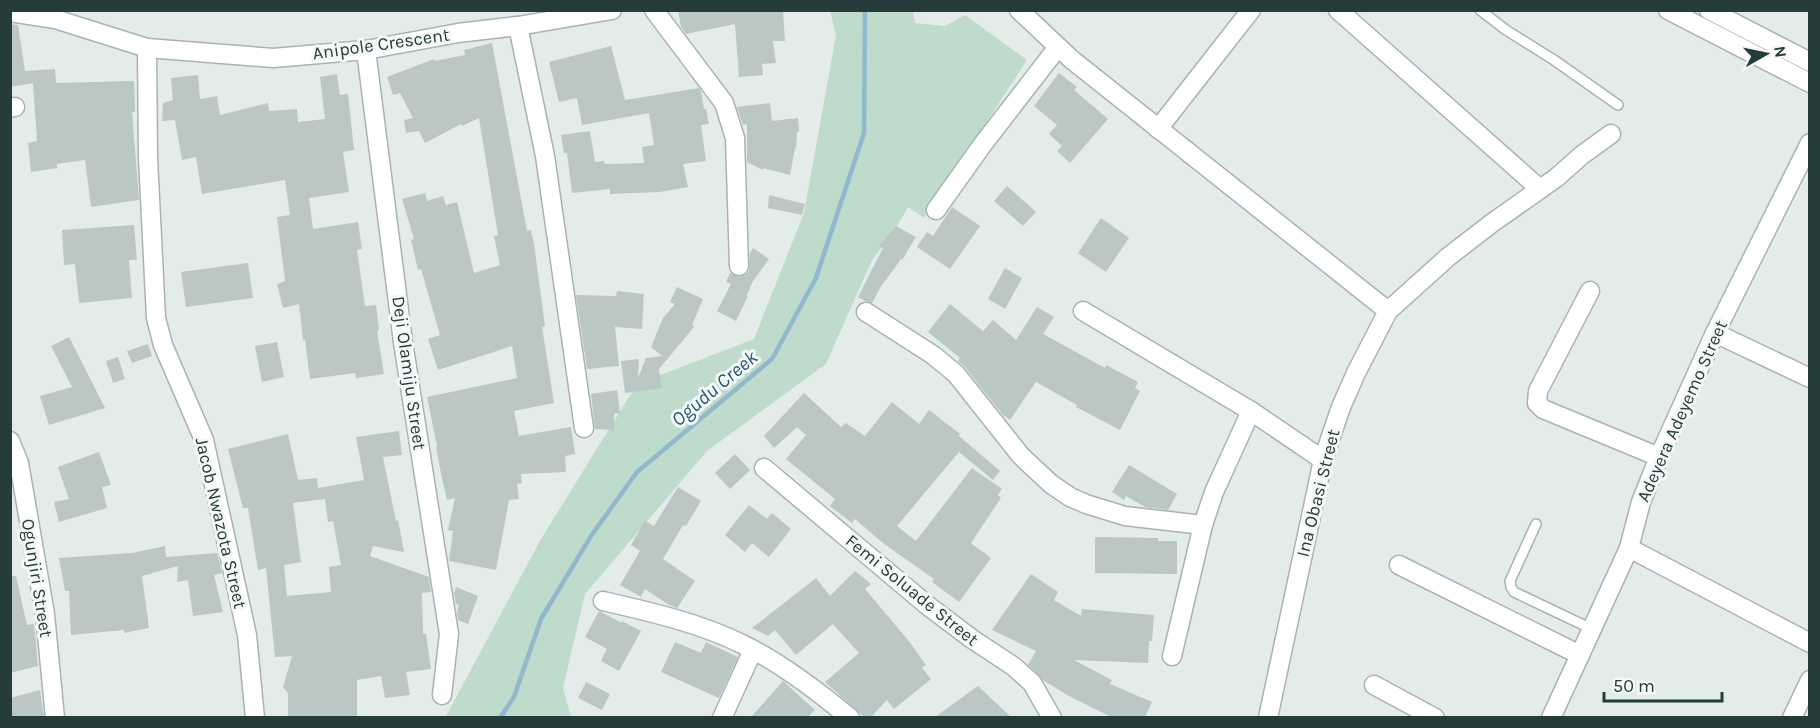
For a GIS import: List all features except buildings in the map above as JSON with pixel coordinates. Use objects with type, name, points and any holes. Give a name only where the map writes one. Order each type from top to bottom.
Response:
[{"type":"street","name":"Anipole Crescent","points":[[10,12],[56,15],[147,48],[273,58],[366,50],[458,33],[518,26],[612,10]]},
{"type":"street","points":[[654,10],[724,103],[735,138],[739,266]]},
{"type":"street","points":[[1019,10],[1058,47],[1158,129],[1388,311]]},
{"type":"street","points":[[1158,129],[1251,10]]},
{"type":"street","points":[[1338,10],[1540,189]]},
{"type":"street","points":[[1668,10],[1809,83]]},
{"type":"street","points":[[1709,10],[1809,62]]},
{"type":"street","points":[[518,26],[545,156],[584,428]]},
{"type":"street","points":[[936,210],[983,144],[1058,47]]},
{"type":"street","name":"Jacob Nwazota Street","points":[[147,48],[148,158],[156,318],[163,345],[204,440],[247,635],[255,717]]},
{"type":"street","name":"Deji Olamiju Street","points":[[366,50],[403,342],[449,634],[442,695]]},
{"type":"street","name":"Ina Obasi Street","points":[[1268,717],[1323,460],[1341,407],[1388,311],[1448,257],[1611,134]]},
{"type":"street","name":"Adeyera Adeyemo Street","points":[[1551,717],[1629,548],[1641,502],[1659,457],[1715,333],[1809,143]]},
{"type":"street","points":[[1590,291],[1538,391],[1537,403],[1543,409],[1659,457]]},
{"type":"street","points":[[1083,311],[1251,411],[1323,460]]},
{"type":"street","points":[[866,312],[933,355],[956,374],[1020,456],[1070,498],[1125,516],[1203,525]]},
{"type":"street","points":[[1715,333],[1809,378]]},
{"type":"street","points":[[1172,656],[1203,525],[1214,492],[1251,411]]},
{"type":"street","name":"Ogunjiri Street","points":[[10,441],[19,463],[45,614],[55,717]]},
{"type":"street","name":"Femi Soluade Street","points":[[764,468],[927,604],[972,639],[1013,666],[1032,683],[1052,717]]},
{"type":"street","points":[[1629,548],[1809,643]]},
{"type":"street","points":[[1399,566],[1580,655]]},
{"type":"street","points":[[603,601],[665,616],[718,633],[769,659],[839,714]]},
{"type":"street","points":[[722,717],[753,650]]},
{"type":"street","points":[[1792,717],[1809,680]]},
{"type":"street","points":[[1374,686],[1435,717]]},
{"type":"lane","points":[[1480,10],[1618,105]]},
{"type":"lane","points":[[1536,524],[1510,581],[1511,587],[1514,592],[1592,629]]},
{"type":"green space","points":[[830,11],[913,11],[915,23],[945,26],[965,15],[1027,60],[924,218],[908,207],[895,230],[872,260],[826,364],[707,451],[585,594],[563,688],[571,717],[445,718],[541,539],[637,384],[754,339],[804,213],[836,35]]},
{"type":"waterway","name":"Ogudu Creek","points":[[500,718],[514,697],[541,619],[591,536],[637,472],[772,359],[816,278],[864,133],[865,10]]}]
